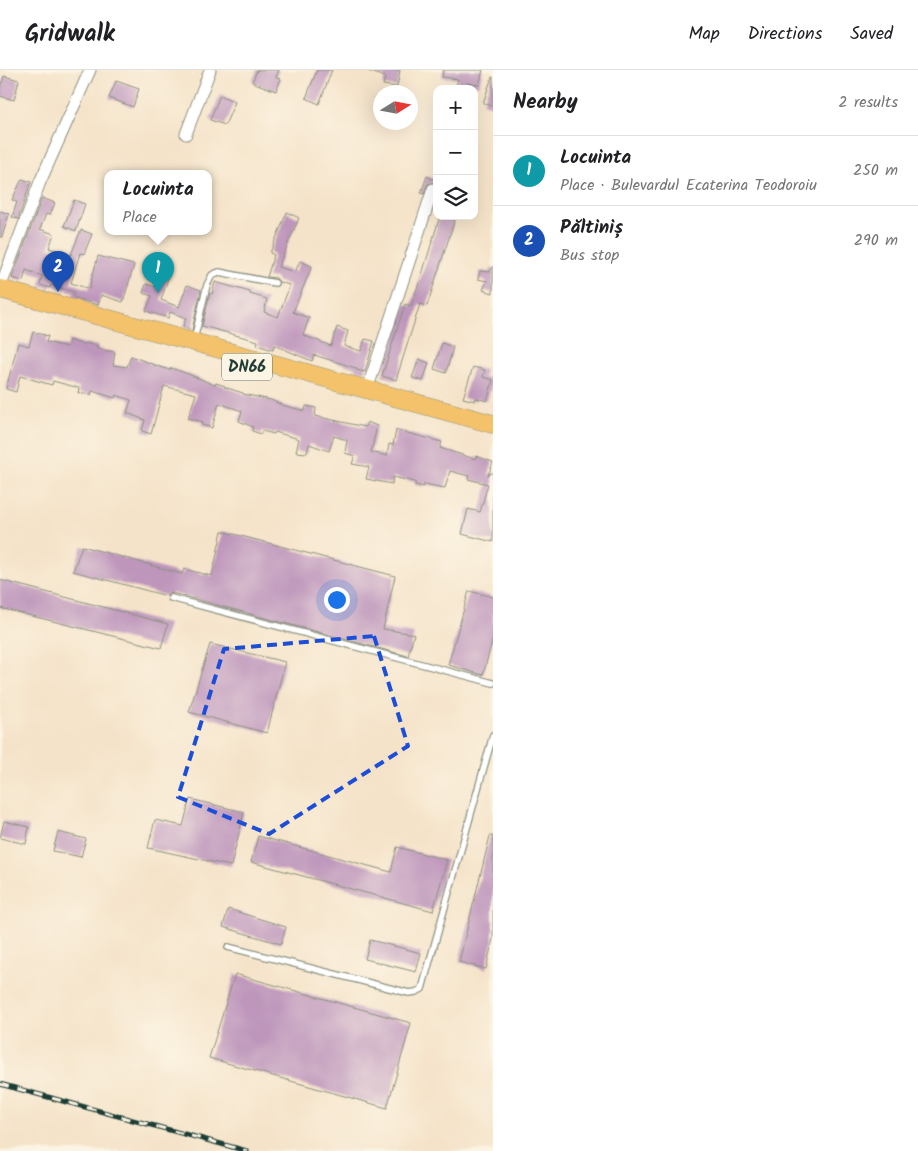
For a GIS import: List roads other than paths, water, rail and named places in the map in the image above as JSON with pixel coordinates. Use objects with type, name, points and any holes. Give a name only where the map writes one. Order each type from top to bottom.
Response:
[{"type":"main road","points":[[0,289],[493,424]]},
{"type":"main road","name":"DN66","points":[[0,301],[493,435]]},
{"type":"street","points":[[0,289],[40,182],[90,70]]},
{"type":"street","points":[[186,134],[210,70]]},
{"type":"street","points":[[367,390],[433,189]]},
{"type":"lane","points":[[194,342],[207,285],[212,275],[219,272],[275,283]]},
{"type":"lane","points":[[171,598],[493,684]]},
{"type":"lane","points":[[228,947],[408,993],[422,988],[493,735]]},
{"type":"railway","points":[[0,1084],[247,1151]]},
{"type":"place","name":"Păltiniș","points":[[58,292]]},
{"type":"place","name":"Locuinta","points":[[158,293]]}]
